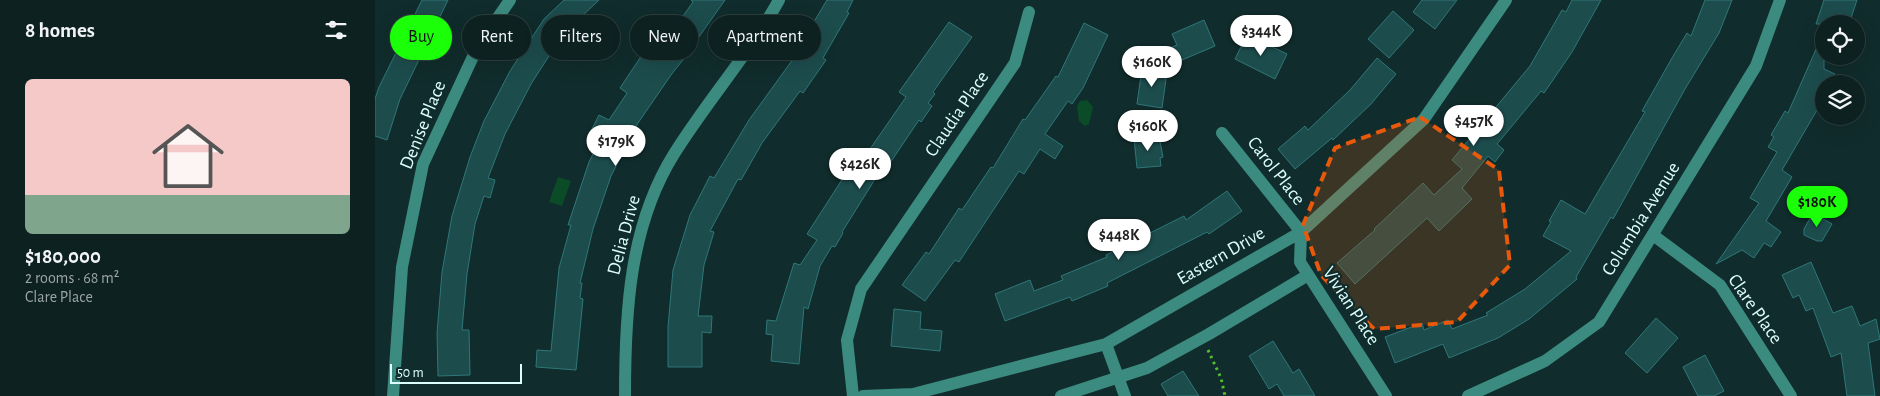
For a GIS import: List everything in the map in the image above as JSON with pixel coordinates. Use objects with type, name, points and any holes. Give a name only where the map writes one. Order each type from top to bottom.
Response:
[{"type":"street","name":"Denise Place","points":[[393,396],[402,267],[423,164],[477,48],[510,0]]},
{"type":"street","name":"Delia Drive","points":[[625,396],[625,322],[629,290],[644,220],[673,155],[779,0]]},
{"type":"street","name":"Eastern Drive","points":[[863,396],[913,395],[1106,344],[1301,232],[1424,119],[1506,0]]},
{"type":"street","name":"Columbia Avenue","points":[[1468,396],[1545,361],[1599,322],[1756,66],[1780,0]]},
{"type":"street","name":"Claudia Place","points":[[853,396],[847,340],[861,289],[1015,63],[1029,12]]},
{"type":"street","name":"Carol Place","points":[[1222,133],[1301,232]]},
{"type":"street","name":"Vivian Place","points":[[1301,232],[1300,262],[1386,396]]},
{"type":"street","name":"Clare Place","points":[[1653,235],[1720,285],[1791,396]]},
{"type":"street","points":[[1061,396],[1147,368],[1203,338],[1308,275]]},
{"type":"street","points":[[1106,344],[1125,396]]},
{"type":"path","points":[[1203,338],[1221,378],[1225,396]]},
{"type":"highlighted area","points":[[1420,117],[1499,170],[1510,265],[1457,322],[1374,329],[1321,275],[1303,225],[1335,148]]},
{"type":"shaded area","points":[[1087,100],[1093,107],[1089,124],[1085,126],[1079,121],[1077,106],[1080,101]]},
{"type":"shaded area","points":[[558,177],[571,181],[562,206],[549,202]]},
{"type":"building","points":[[422,0],[448,0],[441,15],[415,15]]},
{"type":"building","points":[[564,0],[599,0],[583,15],[548,15]]},
{"type":"building","points":[[691,0],[725,0],[714,15],[708,15],[708,24],[698,38],[698,15],[684,15],[693,2]]},
{"type":"building","points":[[827,0],[853,0],[847,12],[849,13],[823,58],[826,60],[803,93],[800,91],[762,143],[741,180],[738,179],[710,231],[714,232],[704,265],[698,316],[712,316],[711,333],[702,332],[702,367],[668,367],[668,327],[673,270],[690,215],[710,176],[714,178],[749,120],[792,60],[821,60],[821,15],[818,15]]},
{"type":"building","points":[[1422,0],[1457,0],[1435,29],[1413,12]]},
{"type":"building","points":[[1572,0],[1601,0],[1572,52],[1544,93],[1541,91],[1497,144],[1504,150],[1495,162],[1488,156],[1462,188],[1472,199],[1439,231],[1427,218],[1355,284],[1337,263],[1375,230],[1423,183],[1434,195],[1462,169],[1452,160],[1530,66],[1562,10],[1566,12]]},
{"type":"building","points":[[1705,0],[1732,0],[1719,33],[1685,89],[1613,219],[1611,217],[1576,277],[1577,279],[1529,319],[1498,338],[1449,358],[1443,344],[1395,363],[1385,337],[1422,323],[1424,330],[1448,320],[1452,329],[1488,315],[1486,313],[1525,289],[1571,251],[1543,236],[1551,222],[1549,221],[1561,200],[1585,214],[1645,112],[1642,111],[1672,58],[1687,33],[1691,36]]},
{"type":"building","points":[[1824,0],[1857,0],[1852,15],[1819,15]]},
{"type":"building","points":[[1393,11],[1414,30],[1389,58],[1368,39]]},
{"type":"building","points":[[1204,20],[1215,46],[1175,63],[1168,49],[1177,45],[1172,34]]},
{"type":"building","points":[[949,22],[972,37],[933,92],[935,94],[928,103],[932,106],[921,122],[919,120],[890,163],[887,160],[842,232],[835,247],[832,246],[820,266],[808,309],[804,307],[799,364],[771,361],[773,335],[766,334],[767,320],[776,321],[794,263],[800,265],[817,240],[807,234],[856,158],[861,162],[906,97],[899,92]]},
{"type":"building","points":[[1084,23],[1108,35],[1083,88],[1072,104],[1068,101],[1045,134],[1063,146],[1055,159],[1040,149],[1024,174],[1019,171],[959,262],[955,260],[925,301],[902,285],[926,252],[929,254],[959,208],[962,210],[991,167],[993,168],[1023,119],[1025,120],[1056,76],[1058,77]]},
{"type":"building","points":[[541,24],[541,60],[546,60],[531,84],[505,134],[488,178],[495,180],[490,198],[484,196],[475,224],[467,274],[462,330],[469,330],[470,375],[438,376],[437,333],[442,272],[452,216],[470,157],[484,121],[517,60],[531,60],[531,39]]},
{"type":"building","points":[[1247,35],[1287,54],[1275,79],[1235,59]]},
{"type":"building","points":[[1815,52],[1815,65],[1824,65],[1824,69],[1835,74],[1815,75],[1815,114],[1782,170],[1792,177],[1766,221],[1781,232],[1771,247],[1764,243],[1754,258],[1742,250],[1716,264],[1759,203],[1750,198],[1777,152],[1768,147],[1774,137],[1771,135],[1785,111],[1788,113]]},
{"type":"building","points":[[1377,58],[1396,74],[1371,104],[1333,140],[1332,138],[1295,169],[1278,149],[1305,126],[1308,130],[1350,90]]},
{"type":"building","points":[[392,60],[419,60],[400,99],[387,140],[375,136],[375,99]]},
{"type":"building","points":[[639,60],[683,60],[638,123],[611,176],[593,229],[580,283],[582,283],[580,298],[583,299],[576,370],[536,367],[537,350],[551,351],[559,268],[571,225],[568,225],[589,162],[600,140],[589,135],[599,115],[609,120],[627,93],[620,88]]},
{"type":"building","points":[[1142,68],[1167,72],[1162,108],[1137,104]]},
{"type":"building","points":[[1159,136],[1163,157],[1160,158],[1161,166],[1137,168],[1134,138]]},
{"type":"building","points":[[1227,191],[1242,211],[1209,234],[1207,232],[1107,283],[1108,286],[1072,301],[1070,297],[1005,321],[995,294],[1030,280],[1034,291],[1063,280],[1061,276],[1107,257],[1106,255],[1184,216],[1186,220]]},
{"type":"building","points":[[1813,213],[1832,224],[1822,241],[1817,241],[1804,235],[1804,229]]},
{"type":"building","points":[[1811,262],[1833,313],[1852,306],[1860,326],[1876,319],[1880,339],[1868,343],[1875,396],[1847,396],[1841,353],[1831,357],[1813,308],[1806,311],[1799,295],[1793,298],[1782,275]]},
{"type":"building","points":[[894,309],[921,312],[920,329],[942,331],[940,351],[891,346]]},
{"type":"building","points":[[1656,318],[1678,338],[1647,373],[1625,353]]},
{"type":"building","points":[[1273,341],[1293,373],[1299,369],[1315,396],[1284,396],[1277,384],[1269,389],[1249,356]]},
{"type":"building","points":[[1705,355],[1724,391],[1714,396],[1698,396],[1683,367]]},
{"type":"building","points":[[1183,371],[1199,396],[1168,396],[1161,384]]}]
